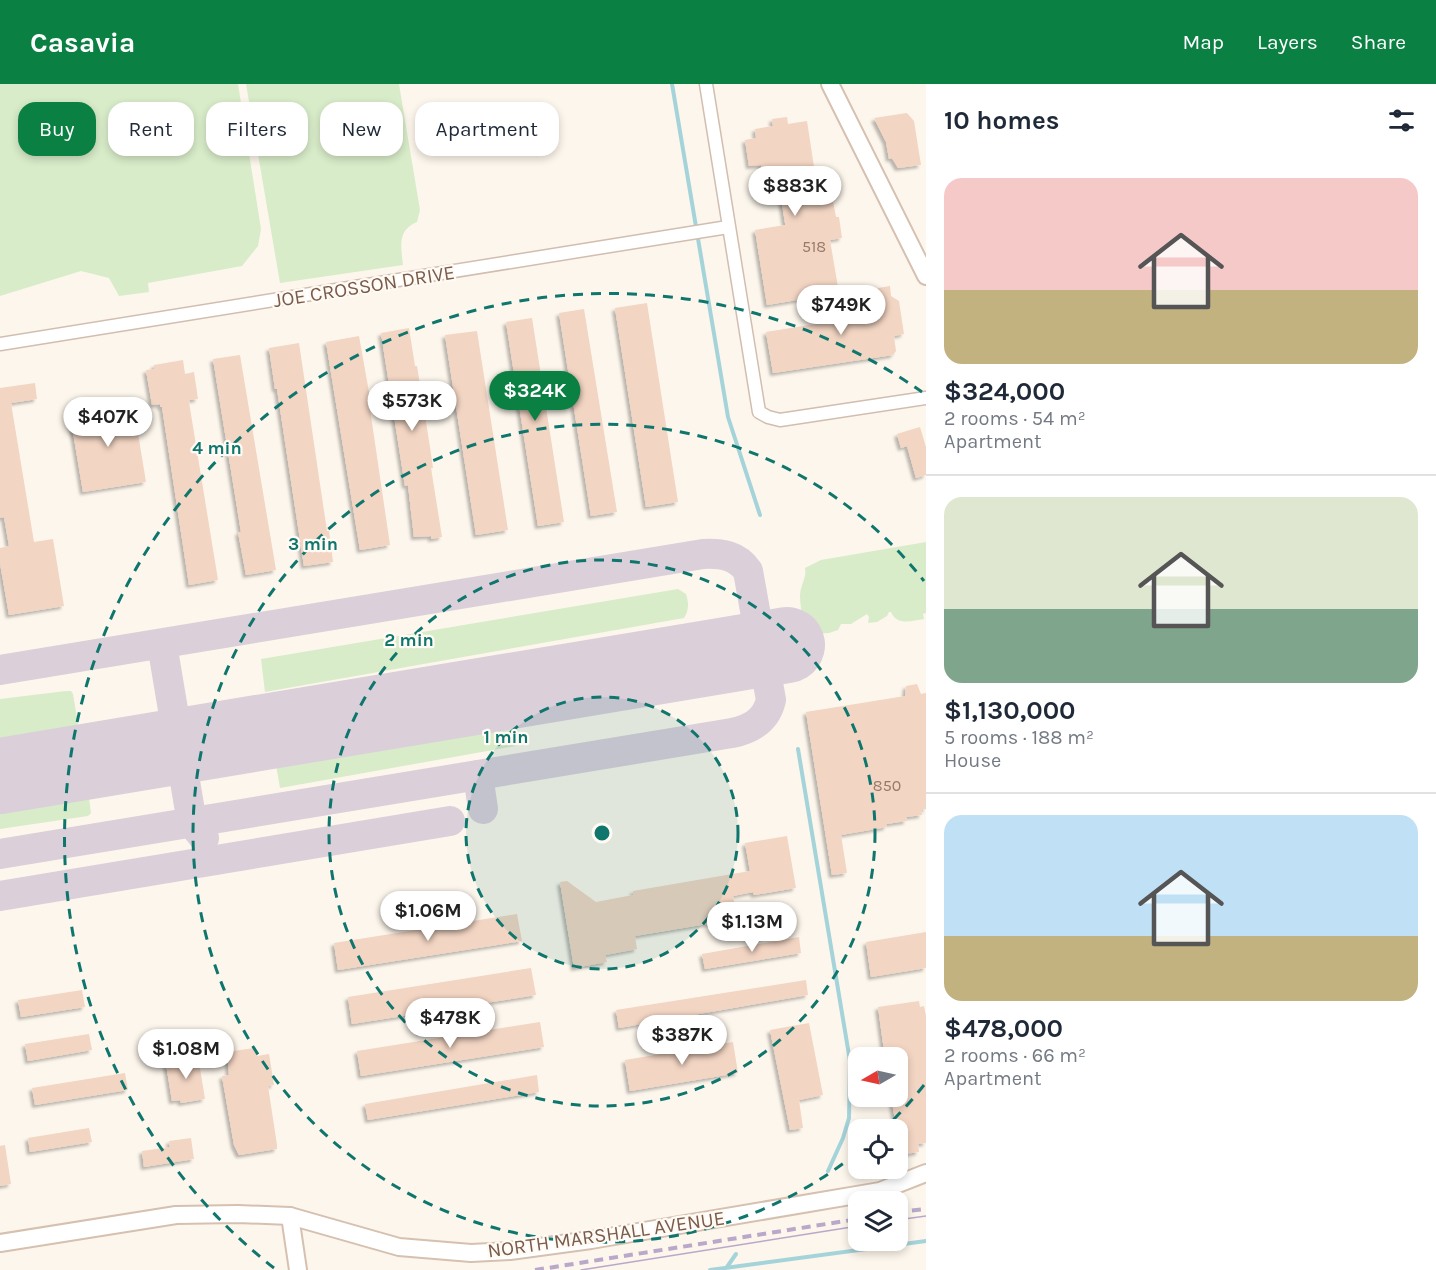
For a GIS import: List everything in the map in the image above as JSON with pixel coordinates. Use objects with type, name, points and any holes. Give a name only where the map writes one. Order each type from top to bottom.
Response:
[{"type":"main road","points":[[830,84],[926,276]]},
{"type":"main road","name":"NORTH MARSHALL AVENUE","points":[[0,1244],[176,1215],[290,1216],[399,1247],[471,1252],[510,1251],[591,1240],[880,1191],[926,1173]]},
{"type":"main road","points":[[290,1216],[298,1270]]},
{"type":"street","points":[[706,84],[759,412],[780,420],[926,398]]},
{"type":"street","name":"JOE CROSSON DRIVE","points":[[0,344],[728,227]]},
{"type":"green space","points":[[0,84],[238,84],[241,102],[206,102],[206,156],[249,156],[261,229],[258,246],[242,266],[148,283],[149,292],[119,296],[109,278],[81,271],[0,296]]},
{"type":"green space","points":[[246,84],[399,84],[402,102],[320,102],[320,156],[403,156],[403,108],[420,210],[417,222],[403,234],[401,246],[403,265],[280,283],[258,156],[308,156],[308,102],[249,102]]},
{"type":"green space","points":[[926,542],[926,613],[923,614],[924,619],[901,621],[889,612],[877,622],[868,623],[867,614],[851,624],[841,624],[838,630],[829,633],[806,634],[800,596],[805,568],[821,560]]},
{"type":"green space","points":[[678,589],[686,594],[688,600],[688,609],[684,618],[265,692],[261,659]]},
{"type":"green space","points":[[71,691],[73,694],[78,724],[76,726],[0,738],[0,699]]},
{"type":"green space","points":[[506,728],[517,729],[520,733],[520,742],[515,746],[280,788],[276,765]]},
{"type":"green space","points":[[89,798],[91,813],[88,816],[0,829],[0,813]]},
{"type":"building","points":[[907,113],[914,121],[921,165],[898,168],[892,158],[889,159],[886,142],[874,118]]},
{"type":"building","points":[[787,117],[788,124],[807,121],[818,193],[831,191],[836,217],[839,217],[842,238],[830,240],[839,293],[767,305],[755,230],[785,225],[785,223],[778,178],[763,181],[761,165],[749,166],[745,140],[756,138],[755,129],[773,126],[772,119]]},
{"type":"building","points":[[890,286],[891,296],[899,301],[904,334],[894,336],[896,351],[893,355],[773,373],[766,332],[859,317],[855,292]]},
{"type":"building","points":[[647,303],[678,502],[646,507],[615,308]]},
{"type":"building","points":[[584,309],[617,512],[591,516],[559,313]]},
{"type":"building","points":[[532,318],[564,522],[538,526],[506,322]]},
{"type":"building","points":[[409,328],[430,447],[442,537],[431,539],[431,536],[414,537],[408,485],[405,486],[381,333]]},
{"type":"building","points":[[477,331],[508,530],[476,535],[445,335]]},
{"type":"building","points":[[359,336],[372,409],[370,409],[390,545],[360,550],[326,342]]},
{"type":"building","points":[[299,343],[333,562],[304,566],[269,348]]},
{"type":"building","points":[[240,355],[276,570],[246,575],[213,359]]},
{"type":"building","points":[[183,360],[185,374],[194,372],[198,399],[189,402],[218,580],[189,585],[162,407],[160,404],[152,405],[146,370],[154,369],[154,365]]},
{"type":"building","points":[[35,383],[37,399],[11,403],[34,542],[53,539],[64,606],[9,615],[0,563],[0,548],[9,546],[4,517],[0,518],[0,388]]},
{"type":"building","points":[[136,404],[138,420],[136,421],[146,482],[83,492],[70,414]]},
{"type":"building","points":[[920,427],[926,447],[926,475],[916,478],[907,446],[901,448],[897,434]]},
{"type":"building","points":[[917,684],[921,694],[926,693],[926,809],[921,810],[922,815],[906,817],[907,821],[841,835],[847,873],[832,875],[806,712],[905,696],[906,686]]},
{"type":"building","points":[[787,836],[796,888],[733,896],[737,919],[635,936],[637,949],[605,955],[607,962],[574,968],[560,882],[567,881],[596,902],[633,895],[633,891],[750,871],[745,843]]},
{"type":"building","points":[[517,914],[522,941],[338,970],[334,943]]},
{"type":"building","points":[[926,932],[926,968],[871,977],[866,942]]},
{"type":"building","points":[[799,937],[801,953],[705,969],[702,954]]},
{"type":"building","points":[[531,968],[536,995],[352,1024],[348,997]]},
{"type":"building","points":[[806,980],[808,995],[619,1028],[616,1010]]},
{"type":"building","points":[[82,990],[85,1007],[21,1017],[18,1000]]},
{"type":"building","points":[[919,1001],[920,1007],[924,1006],[926,1016],[926,1143],[918,1144],[919,1152],[908,1154],[908,1119],[895,1119],[893,1107],[908,1107],[908,1047],[883,1047],[878,1007]]},
{"type":"building","points":[[540,1022],[544,1047],[361,1076],[357,1051]]},
{"type":"building","points":[[809,1023],[823,1095],[799,1100],[803,1128],[790,1130],[770,1030]]},
{"type":"building","points":[[89,1034],[92,1050],[28,1061],[25,1044]]},
{"type":"building","points":[[733,1042],[738,1073],[630,1091],[625,1060]]},
{"type":"building","points":[[254,1048],[257,1056],[269,1054],[274,1085],[268,1086],[277,1149],[239,1155],[234,1145],[222,1076],[229,1075],[227,1052]]},
{"type":"building","points":[[198,1056],[205,1099],[181,1103],[180,1100],[172,1101],[166,1064],[175,1063],[174,1060]]},
{"type":"building","points":[[125,1073],[128,1090],[35,1105],[32,1088]]},
{"type":"building","points":[[537,1075],[539,1092],[368,1120],[365,1104]]},
{"type":"building","points":[[89,1128],[92,1142],[30,1152],[28,1138]]},
{"type":"building","points":[[191,1138],[194,1159],[144,1167],[142,1151],[170,1147],[169,1141]]},
{"type":"building","points":[[5,1145],[11,1184],[0,1186],[0,1146]]},
{"type":"waterway","points":[[672,84],[728,417],[760,515]]},
{"type":"waterway","points":[[798,749],[850,1061],[849,1118],[828,1171]]},
{"type":"waterway","points":[[710,1270],[926,1241]]},
{"type":"waterway","points":[[727,1267],[736,1254]]},
{"type":"taxiway","points":[[0,670],[703,554],[716,554],[734,558],[748,571],[771,700],[769,707],[757,723],[732,733],[0,854]]},
{"type":"taxiway","points":[[162,644],[192,823],[204,838]]},
{"type":"taxiway","points":[[478,775],[483,809]]},
{"type":"taxiway","points":[[0,896],[450,821]]},
{"type":"runway","points":[[0,776],[787,645]]},
{"type":"tram line","points":[[908,1218],[926,1216]]},
{"type":"tram line","points":[[581,1270],[848,1228]]},
{"type":"railway","points":[[908,1211],[926,1209]]},
{"type":"railway","points":[[535,1270],[848,1221]]}]
